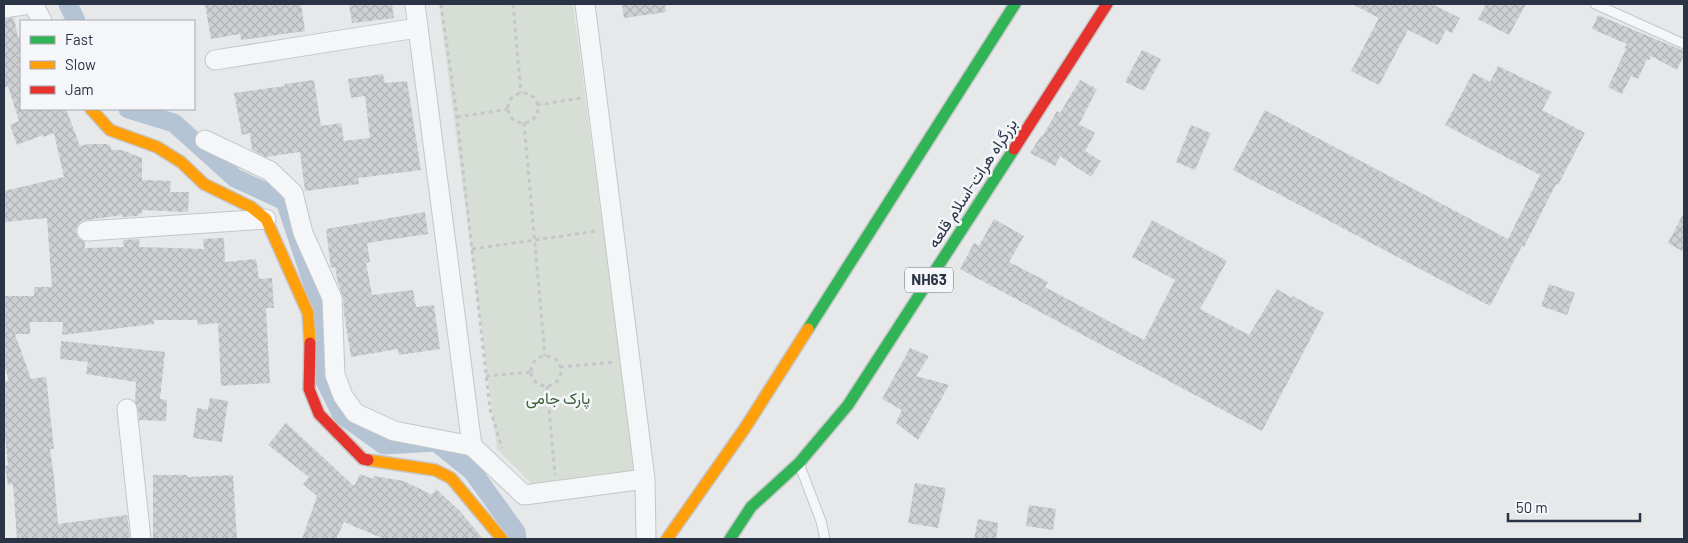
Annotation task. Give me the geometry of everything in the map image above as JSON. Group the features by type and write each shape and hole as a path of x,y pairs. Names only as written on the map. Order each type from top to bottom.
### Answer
{"main road":[{"path":"667,539 745,428 1015,4"},
{"name":"بزرگراه هرات-اسلام قلعه","path":"730,539 751,506 799,463 848,405 1107,4"},
{"path":"92,110 110,130 157,147 181,162 204,184 252,207 266,219 308,313 310,338 309,389 319,414 363,459 435,470 451,478 502,539"}],"street":[{"path":"4,8 32,4 41,20"},
{"path":"414,4 472,446"},
{"path":"585,4 645,479 646,539"},
{"path":"215,60 417,28"},
{"path":"206,140 270,171 292,193 303,233 332,298 333,355 336,375 343,396 355,413 394,431 472,446 524,495 645,479"},
{"path":"86,231 266,219"},
{"path":"127,409 141,539"}],"lane":[{"path":"1595,4 1684,44"},
{"path":"799,463 821,521 825,539"}],"path":[{"path":"441,4 457,116 490,409 501,447 507,453"},
{"path":"513,4 521,93"},
{"path":"580,88 583,107"},
{"path":"521,93 531,96 537,104 536,115 529,122 515,121 511,118 508,105 513,97 521,93"},
{"path":"537,104 582,98"},
{"path":"457,116 508,109"},
{"path":"524,123 545,356"},
{"path":"472,248 599,231 598,222"},
{"path":"545,356 555,359 560,367 559,377 547,386 535,380 532,372 534,363 540,357 545,356"},
{"path":"560,367 617,362"},
{"path":"486,376 532,372"},
{"path":"547,386 555,475"},
{"path":"547,476 564,474"}],"green space":[{"name":"پارک جامی","path":"439,4 573,4 635,473 534,486 497,449"}],"building":[{"path":"205,4 301,4 305,31 241,40 240,34 211,39"},
{"path":"349,4 392,4 394,18 352,23"},
{"path":"622,4 665,4 666,12 624,18"},
{"path":"1352,4 1432,4 1460,18 1452,33 1446,30 1438,45 1408,30 1379,85 1351,71 1379,18"},
{"path":"1486,4 1526,4 1509,35 1478,19"},
{"path":"1598,15 1684,51 1677,70 1651,56 1650,60 1647,59 1638,79 1631,76 1622,94 1608,87 1627,44 1592,29"},
{"path":"14,18 18,38 20,37 20,110 66,110 80,146 106,144 111,146 111,150 122,150 142,158 142,180 171,181 170,192 189,192 188,212 142,210 142,214 138,214 139,216 122,217 122,215 81,221 77,226 76,232 78,238 85,242 85,248 124,247 123,240 139,239 140,247 204,249 203,239 224,238 225,262 256,259 259,279 272,278 274,308 266,308 270,383 221,386 218,323 198,325 197,320 154,320 154,324 62,335 63,322 30,322 30,334 15,334 31,379 46,377 54,449 50,449 58,524 127,515 130,539 17,539 13,484 8,485 5,466 8,465 4,427 4,382 9,381 4,365 4,296 34,296 34,287 52,287 47,218 4,222 4,191 64,177 54,133 17,145 10,125 19,121 8,86 4,88 4,19"},
{"path":"1142,50 1161,59 1144,91 1125,82"},
{"path":"1498,66 1552,92 1542,110 1585,133 1490,306 1233,170 1265,110 1508,239 1540,175 1445,125 1473,73 1490,82"},
{"path":"383,74 385,83 407,81 421,170 358,178 359,184 305,191 300,152 266,157 252,150 250,133 242,135 234,93 314,80 321,126 341,123 344,141 370,138 365,96 351,98 348,79"},
{"path":"1080,80 1097,89 1079,124 1095,133 1085,151 1101,161 1091,177 1060,156 1055,166 1030,153 1057,111 1060,113"},
{"path":"1191,125 1211,133 1195,170 1176,162"},
{"path":"425,212 428,234 367,243 370,262 366,263 372,295 413,290 416,307 434,305 440,349 399,355 398,349 351,357 343,297 335,267 331,268 326,229"},
{"path":"1684,212 1684,252 1668,243"},
{"path":"994,219 1024,236 1009,262 1048,282 1045,287 1144,340 1175,280 1132,257 1152,220 1227,261 1200,309 1249,335 1277,289 1324,313 1262,431 960,269 974,243 979,246"},
{"path":"1549,284 1575,293 1567,315 1541,306"},
{"path":"61,341 165,352 160,399 167,400 166,421 139,420 138,408 135,402 136,382 86,374 88,362 60,359"},
{"path":"910,348 929,356 916,376 949,385 918,440 896,423 902,410 882,399"},
{"path":"210,398 228,401 222,442 193,438 197,408 208,410"},
{"path":"286,423 354,486 360,474 373,479 374,476 404,481 432,495 436,489 459,510 483,539 384,539 344,522 336,539 302,539 317,496 303,484 309,477 268,445"},
{"path":"153,475 187,475 187,477 233,475 237,539 153,539"},
{"path":"915,483 946,488 938,528 908,523"},
{"path":"1029,505 1056,509 1053,530 1026,526"},
{"path":"978,519 998,523 996,539 974,539"}],"waterway":[{"path":"68,4 76,20"},
{"path":"131,110 174,123 235,178 285,201 321,308 321,373 342,415 384,445 436,442 472,471 516,532 517,539"}],"traffic: fast":[{"path":"808,329 1015,4"},
{"path":"730,539 751,507 799,463 848,405 1014,149"}],"traffic: slow":[{"path":"92,110 110,130 157,147 181,162 204,184 251,207 266,219 308,313 310,343"},
{"path":"667,539 745,428 808,329"},
{"path":"368,460 435,470 451,478 502,539"}],"traffic: jam":[{"path":"1014,149 1107,4"},
{"path":"310,343 309,389 319,414 363,459 368,460"}]}
